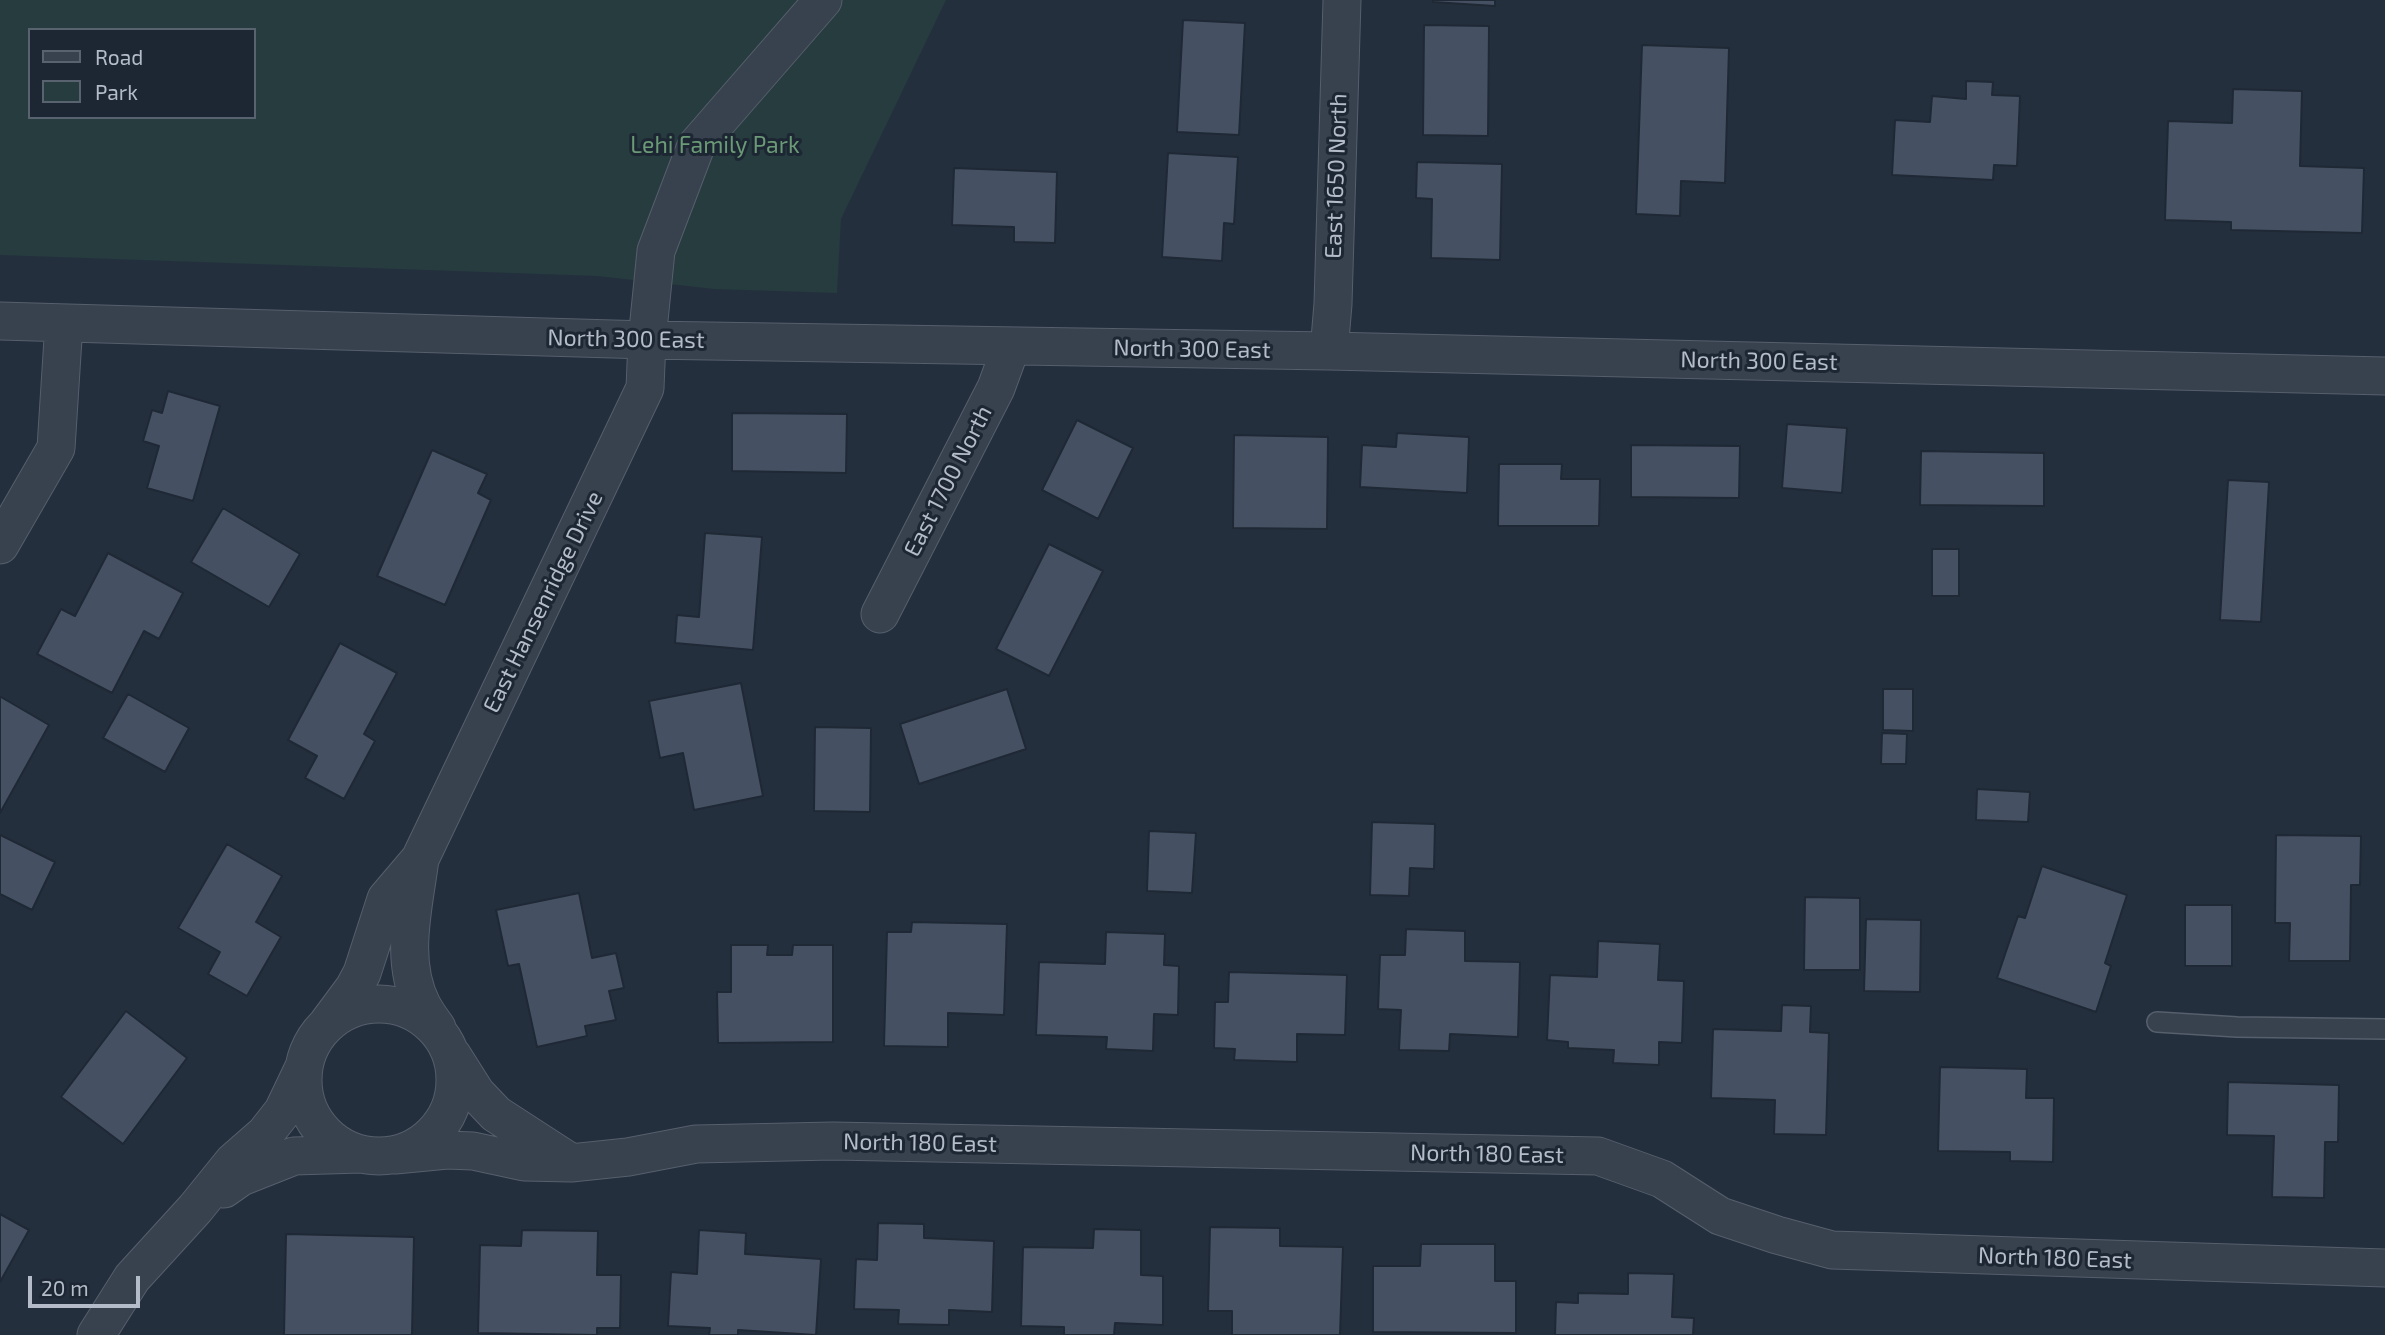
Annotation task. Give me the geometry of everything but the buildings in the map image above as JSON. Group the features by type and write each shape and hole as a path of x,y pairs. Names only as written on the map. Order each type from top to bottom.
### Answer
{"street":[{"name":"East Hansenridge Drive","path":"328,1023 354,988 362,972 386,900 420,859 645,388 656,251 696,146 822,0"},
{"name":"East 1650 North","path":"1329,351 1342,0"},
{"name":"North 300 East","path":"0,321 647,340 1329,351 2385,376"},
{"path":"0,545 56,448 64,323"},
{"name":"East 1700 North","path":"880,614 996,388 1011,347"},
{"name":"East Hansenridge Drive","path":"420,859 409,942 413,979 421,1004 447,1045"},
{"path":"96,1335 132,1278 195,1209 233,1162 265,1134 283,1111 317,1036 341,1013 356,1007 389,1004 405,1008 433,1025 476,1093 496,1114 570,1163"},
{"path":"195,1209 241,1177 294,1156 378,1154 411,1150 424,1142 437,1130 453,1101 455,1069 447,1045"},
{"path":"304,1066 303,1083 311,1114 332,1140 346,1149 378,1154"},
{"name":"North 180 East","path":"378,1154 473,1151 524,1161 570,1163 628,1157 696,1144 833,1141 1598,1156 1662,1179 1720,1216 1832,1250 2385,1268"}],"lane":[{"path":"2157,1022 2237,1027 2385,1029"}],"green space":[{"name":"Lehi Family Park","path":"0,0 946,0 841,219 837,293 714,289 597,276 0,255"}]}
